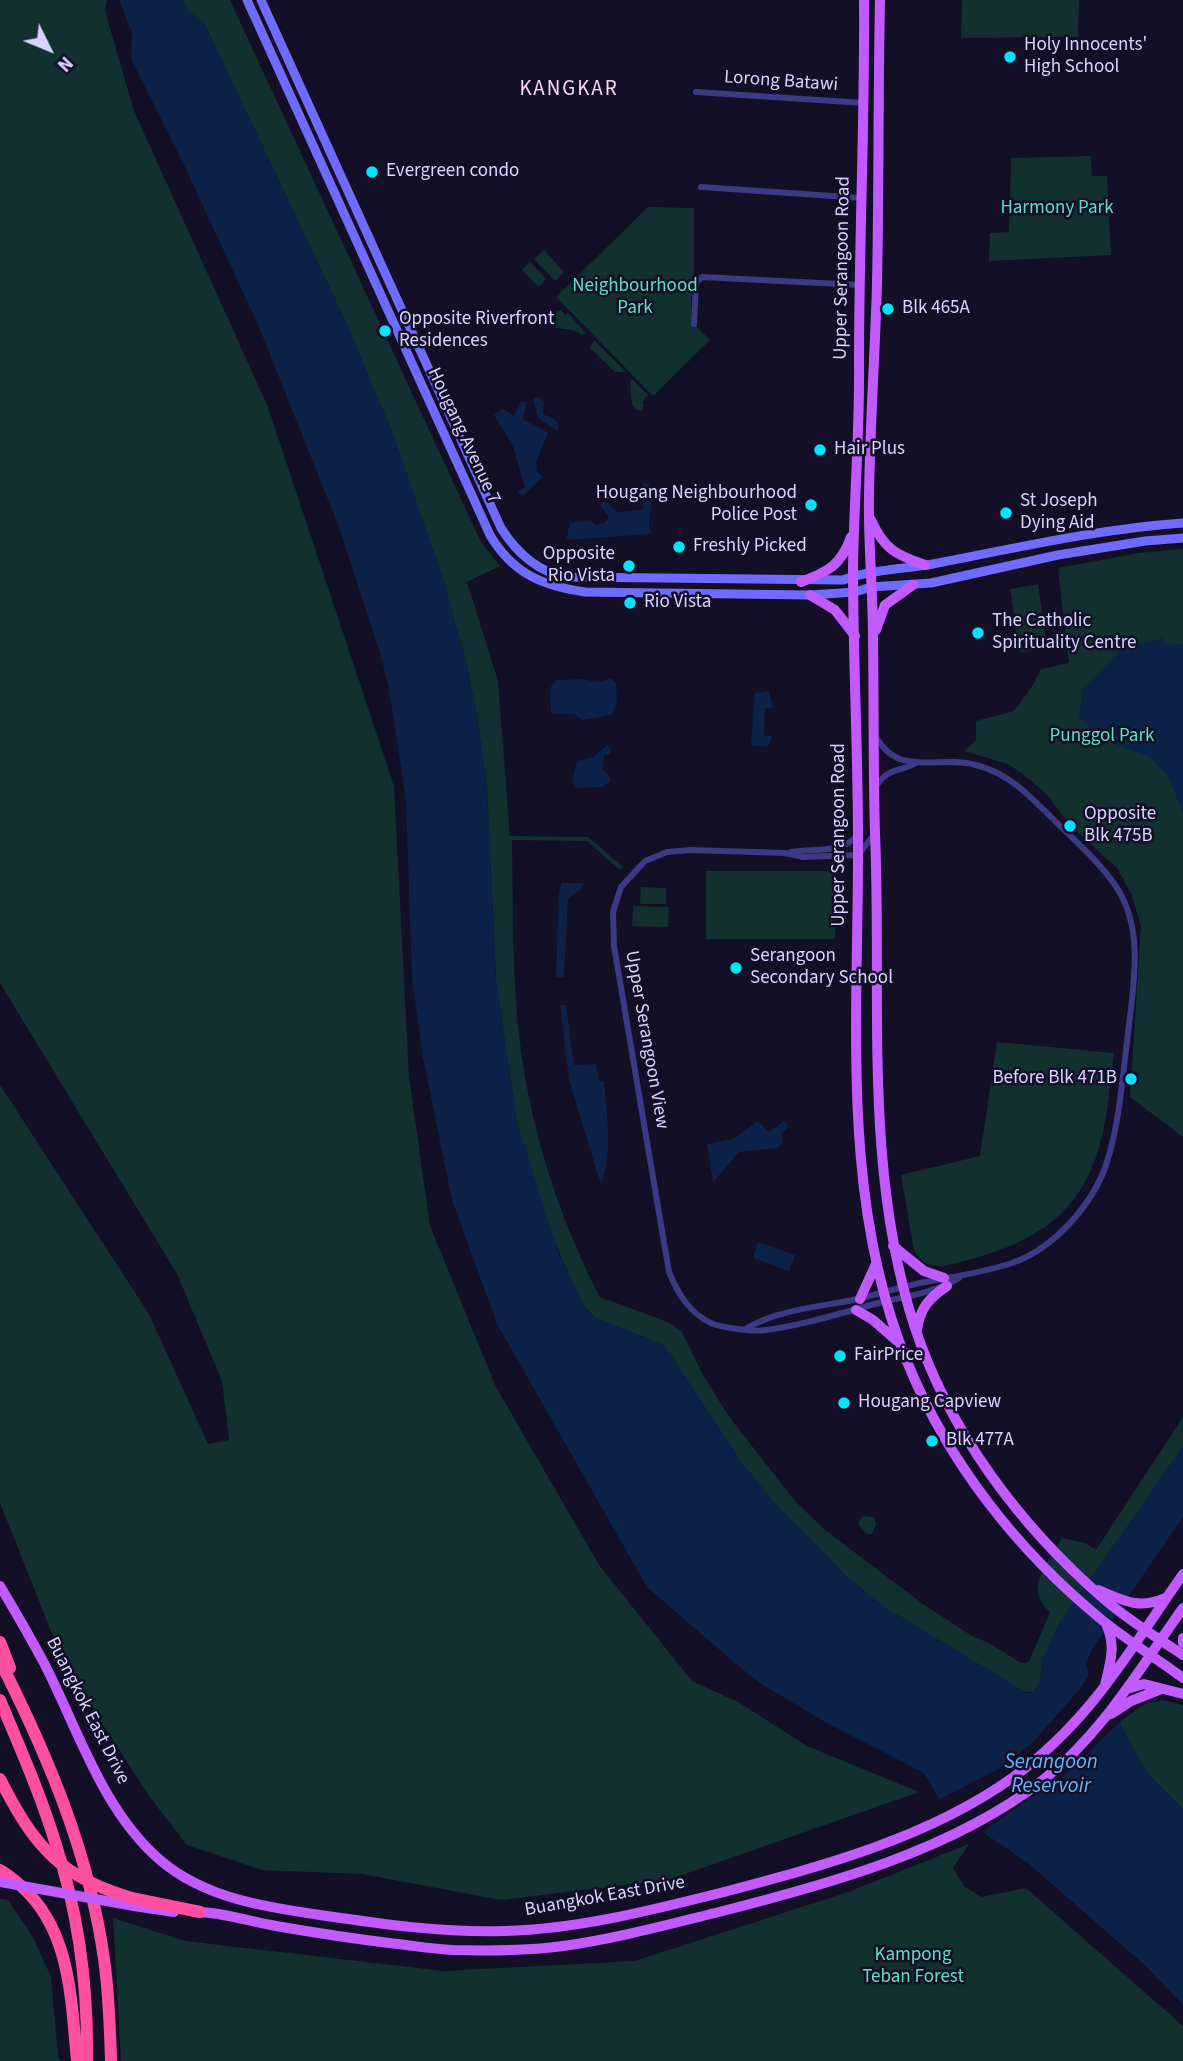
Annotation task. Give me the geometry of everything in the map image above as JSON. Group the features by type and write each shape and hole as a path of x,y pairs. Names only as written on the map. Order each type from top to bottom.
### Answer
{"highway":[{"path":"0,1642 60,1790 77,1840 95,1908 106,1972 111,2061"},
{"path":"0,1661 36,1732"},
{"path":"0,1700 57,1846 71,1903 88,2014 87,2061"},
{"path":"0,1778 27,1828 58,1861 78,1877 135,1902 200,1912"},
{"path":"0,1870 29,1893 53,1927 68,1973 77,2061"}],"main road":[{"name":"Hougang Avenue 7","path":"247,0 493,541 510,561 543,584 585,592 810,595 855,592 872,587 913,585 1058,555 1183,538"},
{"name":"Hougang Avenue 7","path":"261,0 501,528 518,550 536,566 562,576 801,582 843,580 1065,538 1183,523"},
{"name":"Upper Serangoon Road","path":"864,0 853,576 858,835 857,1112 866,1213 883,1297 909,1368 940,1429 984,1496 1028,1551 1105,1623 1183,1678"},
{"name":"Upper Serangoon Road","path":"880,0 877,284 869,514 873,639 878,1115 892,1246 917,1332 953,1414 985,1467 1041,1538 1092,1588 1132,1622 1183,1655"},
{"path":"869,514 879,538 889,548 900,556 925,565"},
{"path":"801,582 837,564 854,529"},
{"path":"873,639 885,606 913,585"},
{"path":"810,595 835,610 855,636"},
{"path":"892,1246 924,1271 945,1282 922,1308 917,1332"},
{"path":"876,1264 858,1304 900,1343"},
{"name":"Buangkok East Drive","path":"0,1586 44,1663 89,1757 123,1818 161,1860 182,1876 240,1900 314,1914 451,1931 506,1931 561,1927 622,1916 750,1885 883,1844 936,1821 1010,1780 1071,1729 1118,1671 1183,1574"},
{"path":"1092,1588 1142,1605 1167,1597"},
{"name":"Buangkok East Drive","path":"200,1912 344,1937 449,1950 506,1950 563,1946 625,1934 756,1903 824,1883 971,1826 1012,1801 1063,1762 1103,1720 1183,1608"},
{"path":"1103,1691 1113,1643 1105,1623"},
{"path":"1129,1686 1144,1684 1183,1693"},
{"path":"1103,1720 1131,1701 1161,1689"},
{"path":"0,1882 135,1902"}],"street":[{"name":"Lorong Batawi","path":"696,92 864,103"},
{"path":"701,187 862,198"},
{"path":"694,324 696,284 702,277 860,285"},
{"path":"874,732 890,755 898,760 974,764 1007,777 1026,791 1111,880 1126,906 1134,935 1133,991 1119,1105 1113,1140 1097,1186 1070,1223 1037,1250 1014,1263 883,1297"},
{"path":"873,793 878,783 890,772 916,763"},
{"path":"858,855 875,831"},
{"name":"Upper Serangoon View","path":"785,853 840,848 858,835"},
{"name":"Upper Serangoon View","path":"858,855 803,857 785,853 690,850 667,852 645,861 621,887 612,921 614,946 670,1272 675,1288 685,1304 720,1326 763,1331 883,1297"},
{"name":"Upper Serangoon View","path":"747,1328 761,1320 858,1304 883,1297"}],"green space":[{"path":"0,0 107,0 105,11 134,111 268,407 394,786 409,1077 430,1226 496,1387 599,1565 692,1681 738,1702 807,1746 919,1792 668,1880 501,1900 362,1874 262,1870 187,1845 149,1796 64,1664 0,1503 0,1085 149,1314 208,1444 229,1440 222,1381 177,1274 0,983"},
{"path":"182,0 230,0 481,542 500,566 467,582 498,681 510,836 588,837 623,867 620,870 587,841 512,840 515,981 525,1078 554,1190 600,1297 670,1323 682,1332 703,1375 730,1418 796,1502 825,1530 923,1604 972,1636 1021,1663 1029,1662 1050,1612 1042,1603 1038,1585 1045,1566 1062,1538 1085,1543 1096,1550 1183,1417 1183,1447 1059,1624 1042,1662 1040,1684 1034,1692 1025,1692 884,1607 847,1577 777,1506 744,1466 664,1345 595,1318 582,1304 553,1238 517,1124 496,981 487,787 467,665 440,570 390,427 343,316 205,25 185,7"},
{"path":"962,0 1079,0 1078,37 961,38"},
{"name":"Harmony Park","path":"1091,156 1092,176 1107,176 1111,255 989,261 990,233 1009,232 1011,158"},
{"name":"Neighbourhood Park","path":"648,207 694,208 691,321 710,340 653,396 556,297"},
{"path":"544,250 564,272 555,281 534,259"},
{"path":"530,262 546,279 538,287 522,270"},
{"path":"561,310 565,315 568,313 586,333 582,335 573,330 556,328 556,312"},
{"path":"594,340 626,372 615,372 590,348"},
{"path":"632,379 648,395 642,402 644,405 641,411 635,409 632,404"},
{"name":"Punggol Park","path":"1183,549 1183,1137 1130,1097 1141,927 1132,896 1118,869 1071,826 1047,795 1028,778 1008,764 964,751 976,741 976,721 1014,711 1041,669 1069,663 1058,568 1139,553"},
{"path":"1038,584 1047,647 1020,653 1010,589"},
{"path":"706,871 836,871 835,939 706,939"},
{"path":"641,887 666,888 666,904 640,904"},
{"path":"633,906 669,907 668,927 632,926"},
{"path":"997,1042 1114,1053 1100,1144 1091,1170 1079,1191 1065,1209 1048,1224 1029,1237 985,1255 946,1265 928,1264 914,1250 901,1175 980,1156"},
{"path":"862,1516 873,1517 876,1523 872,1534 866,1534 858,1524"},
{"path":"1163,1700 1183,1705 1183,1809 1146,1772 1119,1722 1147,1703"},
{"name":"Kampong Teban Forest","path":"969,1844 953,1868 964,1886 981,1897 1026,1888 1183,2026 1183,2061 121,2061 113,1918 185,1941 444,1971 635,1961 848,1892"},
{"path":"0,1899 8,1900 33,1937 51,1977 58,2056 61,2061 0,2061"}],"water":[{"name":"Serangoon Reservoir","path":"119,0 182,0 185,7 205,25 343,316 390,427 440,570 467,665 477,718 487,787 496,981 517,1124 558,1252 587,1311 595,1318 664,1345 744,1466 777,1506 847,1577 884,1607 1027,1693 1034,1692 1039,1687 1042,1662 1059,1624 1183,1447 1183,1517 1091,1651 1086,1665 1090,1679 1120,1724 1146,1772 1183,1809 1183,2005 1147,1967 1029,1864 942,1804 924,1773 827,1723 763,1685 647,1587 497,1324 452,1200 423,1058 412,979 406,801 389,688 380,653 339,527 259,327 185,167 131,59 132,33"},
{"path":"537,397 544,402 543,414 554,419 559,425 557,431 538,418 533,399"},
{"path":"521,401 527,403 523,419 548,433 536,462 537,472 543,477 523,496 517,492 525,487 513,446 494,415 503,409 514,416"},
{"path":"643,482 650,484 652,494 649,526 651,534 566,540 570,523 591,520 595,525 605,523 609,517 600,505 605,501 617,512 643,510"},
{"path":"1162,638 1169,645 1183,644 1183,813 1168,776 1146,755 1101,739 1079,716 1083,689 1121,650"},
{"path":"611,678 616,683 617,703 611,715 582,720 574,714 551,714 550,688 556,680 581,679 598,682"},
{"path":"769,691 773,708 765,708 764,735 772,736 768,747 751,745 755,693"},
{"path":"608,745 610,754 604,755 602,768 610,781 602,787 576,788 573,778 577,761 592,758"},
{"path":"562,883 584,883 583,887 568,899 564,977 556,977 559,891"},
{"path":"560,1005 566,1005 574,1065 596,1064 599,1081 604,1081 608,1147 601,1185 569,1080"},
{"path":"758,1121 768,1132 784,1121 787,1129 782,1133 782,1143 777,1148 739,1152 713,1182 707,1144 733,1139"},
{"path":"758,1242 795,1255 789,1271 753,1258"}],"pier":[{"path":"1091,1672 1122,1720 1071,1770 981,1833 940,1807 936,1801 1000,1768 1031,1744 1079,1690"}],"place":[{"name":"Holy Innocents' High School","path":"1010,57"},
{"name":"Evergreen condo","path":"372,172"},
{"name":"Blk 465A","path":"888,309"},
{"name":"Opposite Riverfront Residences","path":"385,331"},
{"name":"Hair Plus","path":"820,450"},
{"name":"Hougang Neighbourhood Police Post","path":"811,505"},
{"name":"St Joseph Dying Aid","path":"1006,513"},
{"name":"Freshly Picked","path":"679,547"},
{"name":"Opposite Rio Vista","path":"629,566"},
{"name":"Rio Vista","path":"630,603"},
{"name":"The Catholic Spirituality Centre","path":"978,633"},
{"name":"Opposite Blk 475B","path":"1070,826"},
{"name":"Serangoon Secondary School","path":"736,968"},
{"name":"Before Blk 471B","path":"1131,1079"},
{"name":"FairPrice","path":"840,1356"},
{"name":"Hougang Capview","path":"844,1403"},
{"name":"Blk 477A","path":"932,1441"}],"district":[{"name":"KANGKAR","path":"569,90"}]}
